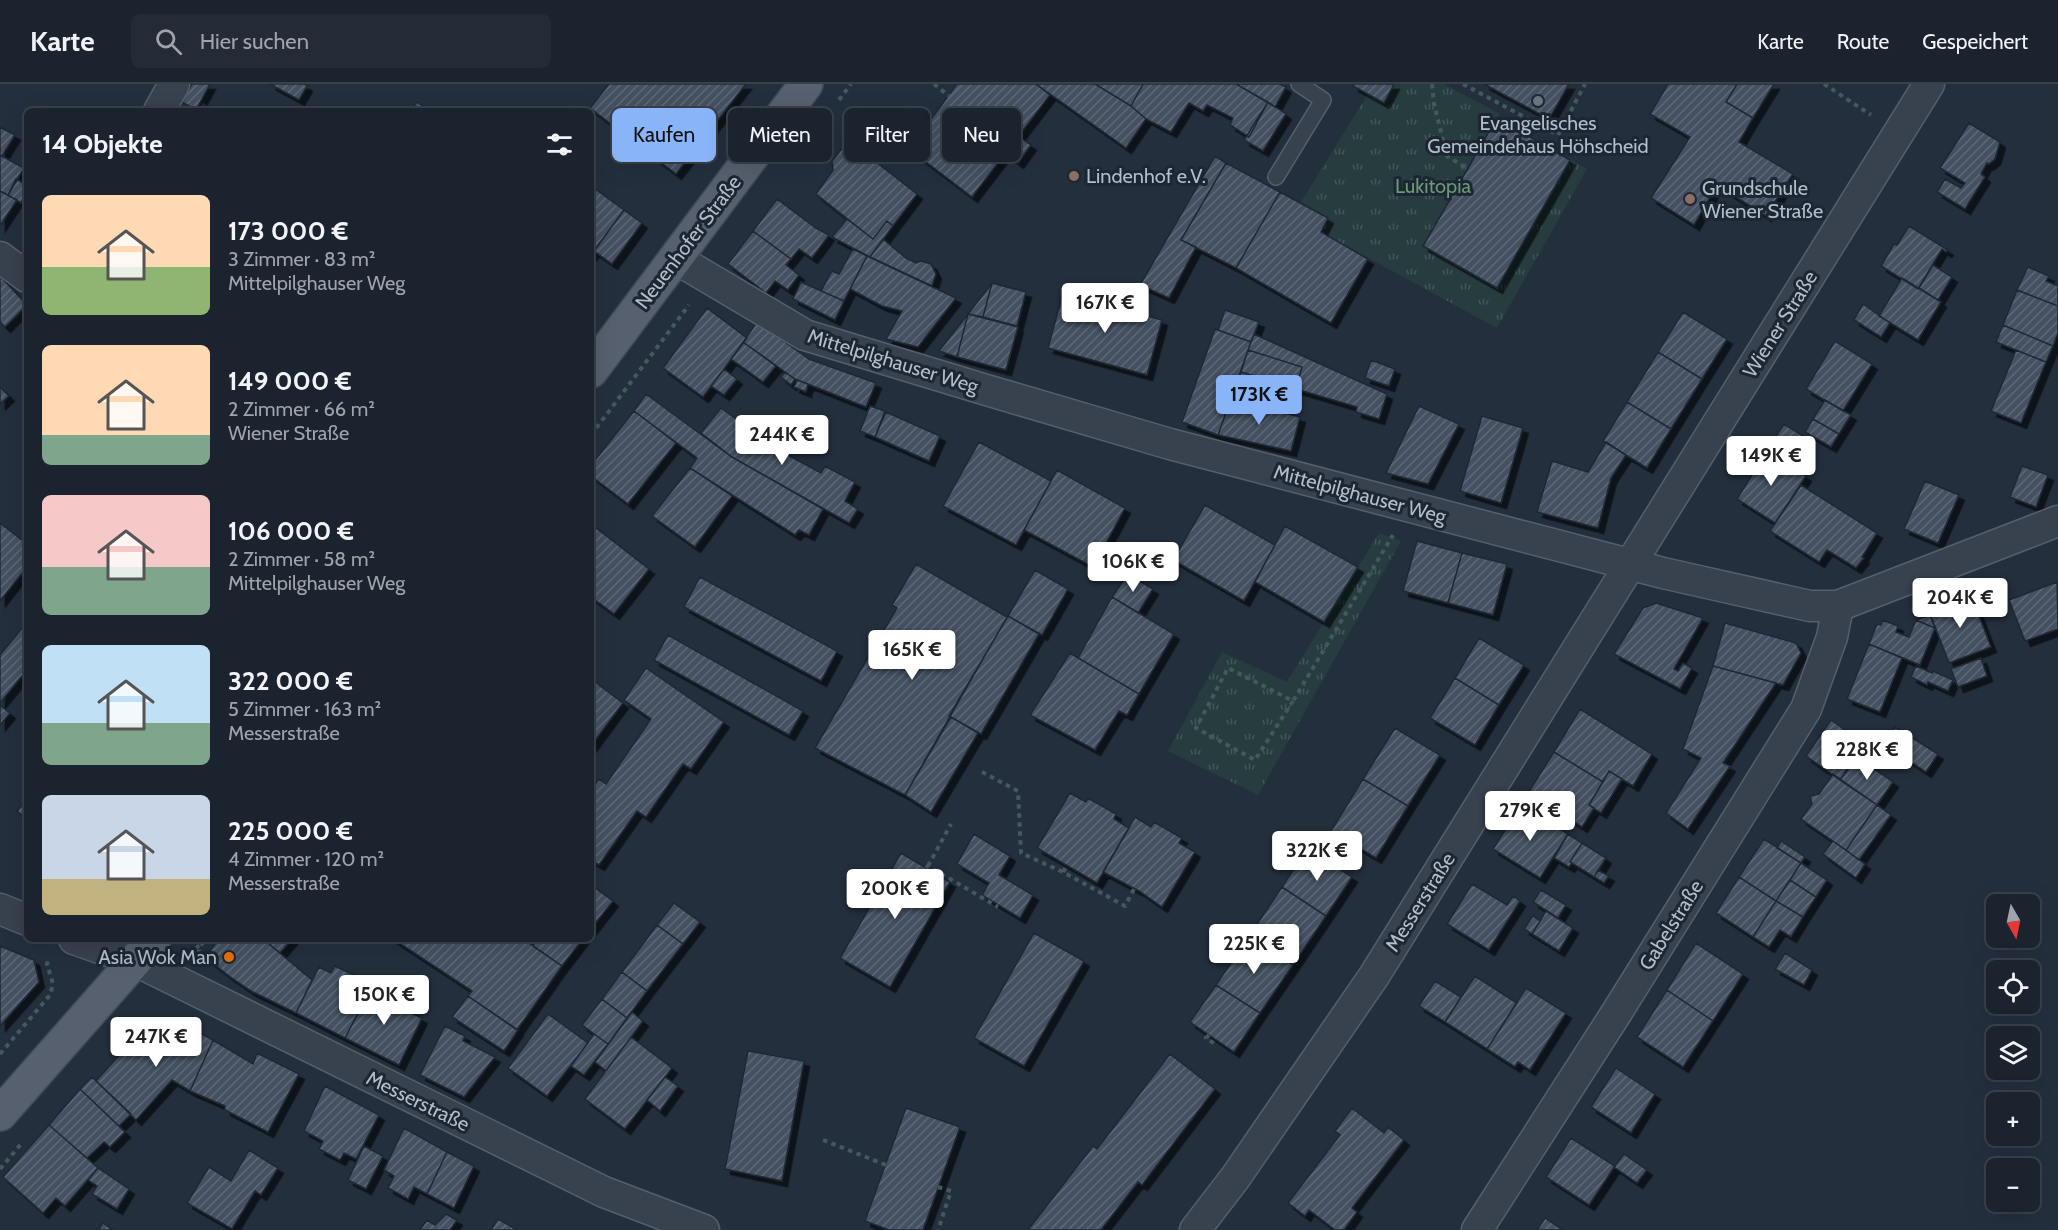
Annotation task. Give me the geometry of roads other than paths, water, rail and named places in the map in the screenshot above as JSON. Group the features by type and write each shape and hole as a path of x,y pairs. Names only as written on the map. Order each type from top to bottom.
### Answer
{"main road":[{"name":"Neuenhofer Straße","path":"594,367 806,84"},
{"path":"0,1114 145,950"}],"street":[{"path":"161,108 174,84"},
{"name":"Wiener Straße","path":"1630,564 1929,84"},
{"path":"0,257 24,275"},
{"name":"Mittelpilghauser Weg","path":"675,258 805,335 1159,441 1630,564 1810,606 1839,606 2058,521"},
{"name":"Messerstraße","path":"1195,1230 1236,1178 1374,976 1630,564"},
{"name":"Gabelstraße","path":"1477,1230 1617,1012 1806,709 1833,637 1839,606"},
{"path":"0,909 24,919"},
{"name":"Messerstraße","path":"63,947 145,950 193,990 604,1192 704,1230"}],"lane":[{"path":"1276,177 1323,100 1299,84"}],"place":[{"name":"Evangelisches Gemeindehaus Höhscheid","path":"1538,101"},
{"name":"Lindenhof e.V.","path":"1074,176"},
{"name":"Grundschule Wiener Straße","path":"1690,199"},
{"name":"Asia Wok Man","path":"229,957"}],"park label":[{"name":"Lukitopia","path":"1433,186"}]}
